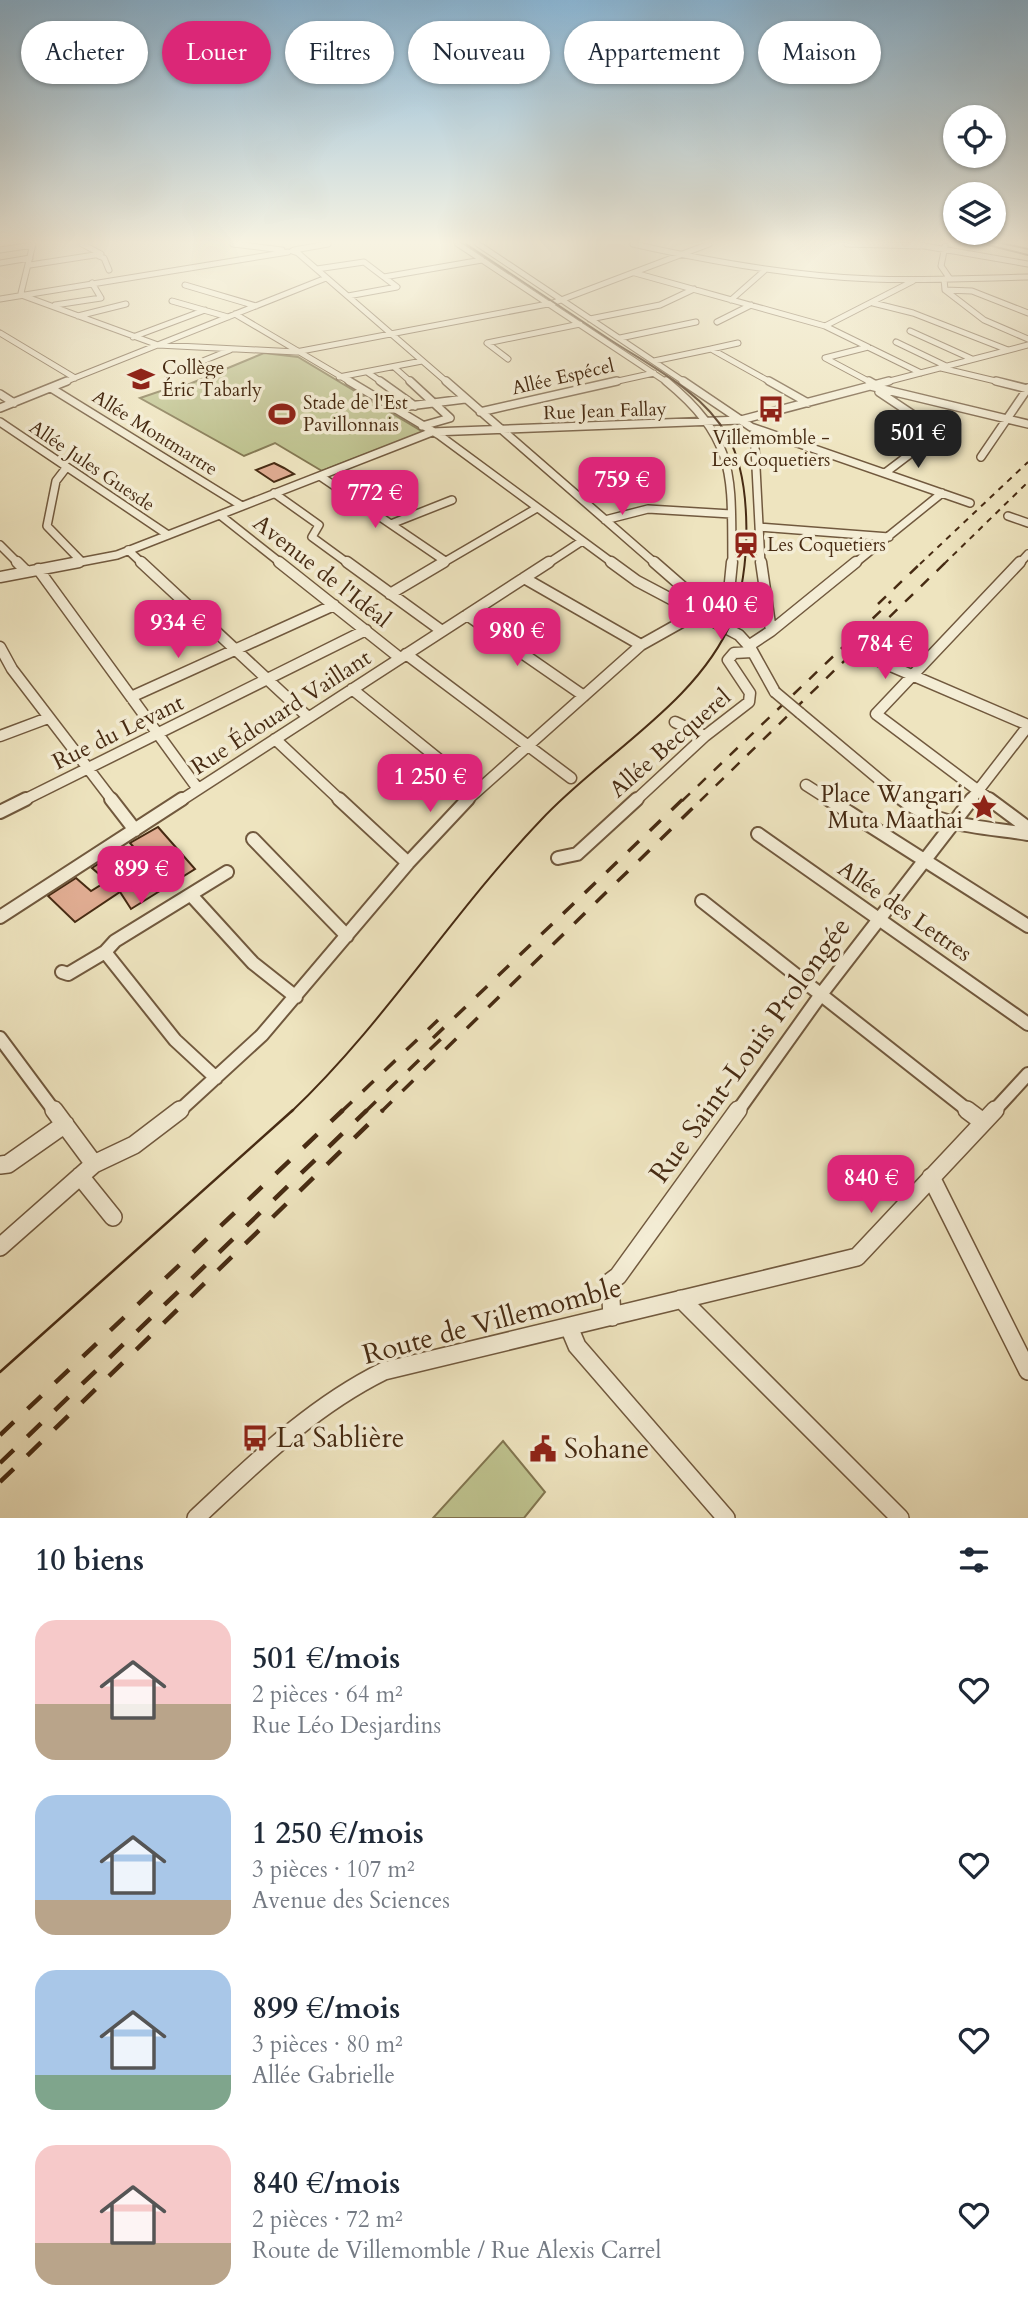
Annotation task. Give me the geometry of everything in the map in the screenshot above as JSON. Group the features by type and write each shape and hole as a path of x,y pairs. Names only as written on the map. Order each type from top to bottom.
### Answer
{"street":[{"path":"75,315 158,345 296,352 492,315"},
{"path":"78,316 83,315"},
{"path":"133,337 192,315"},
{"path":"221,315 228,317"},
{"path":"0,408 234,315"},
{"path":"237,315 432,432 637,581 739,635 751,649 763,678 775,692 901,800 931,817 1028,834"},
{"path":"0,1247 94,1164 134,1145 161,1126 216,1078 262,1035 408,863 477,790 641,645 702,610 701,603 369,315"},
{"path":"566,315 688,398 721,439 729,467 732,577 724,610 710,619"},
{"path":"584,315 754,429 970,503"},
{"path":"590,319 611,315"},
{"path":"717,322 731,315"},
{"path":"786,315 825,326 921,373"},
{"path":"825,326 848,315"},
{"path":"914,315 1008,350"},
{"path":"977,315 1028,343"},
{"path":"620,338 696,322"},
{"path":"508,359 487,343 580,324"},
{"path":"0,333 75,378"},
{"path":"879,352 908,334 972,359"},
{"path":"896,342 944,367 1028,388 981,457"},
{"path":"654,361 738,343"},
{"name":"Rue Jean Fallay","path":"432,432 741,420 1028,343"},
{"path":"868,347 825,358 873,386 939,432 885,473"},
{"path":"168,375 233,349"},
{"path":"711,349 808,403"},
{"path":"340,377 422,361"},
{"path":"394,367 450,418 422,426"},
{"path":"367,372 415,406"},
{"name":"Allée Espécel","path":"480,411 654,373"},
{"path":"873,386 1028,424"},
{"name":"Allée Montmartre","path":"51,388 242,506"},
{"path":"0,394 14,403"},
{"path":"393,408 466,399"},
{"name":"Allée Jules Guesde","path":"0,422 168,535"},
{"path":"754,429 762,582 771,631"},
{"path":"0,577 128,550 432,432"},
{"path":"66,468 56,481 47,518 49,531 80,561"},
{"path":"320,476 446,561"},
{"path":"274,493 319,525 312,537 442,631"},
{"path":"751,649 942,493"},
{"path":"391,524 452,500"},
{"path":"390,594 537,508"},
{"path":"605,520 648,509 731,513"},
{"name":"Avenue de l'Idéal","path":"220,515 366,630 571,778"},
{"path":"1008,516 1028,523"},
{"path":"760,527 889,537"},
{"name":"Rue Édouard Vaillant","path":"0,917 582,541"},
{"path":"0,545 27,572"},
{"path":"128,550 308,718"},
{"path":"1028,554 878,711 1028,828"},
{"path":"38,569 198,789"},
{"path":"524,578 641,645"},
{"path":"131,697 334,605"},
{"path":"467,615 584,696"},
{"name":"Rue du Levant","path":"0,812 366,630"},
{"path":"0,647 12,669 48,718 135,830"},
{"name":"Allée Becquerel","path":"558,858 577,854 705,736 749,702 750,694 728,660 734,653 751,649"},
{"path":"872,657 1028,726"},
{"path":"352,689 477,790"},
{"path":"0,736 48,718"},
{"path":"675,722 705,736"},
{"name":"Rue Saint-Louis Prolongée","path":"612,1317 610,1282 618,1276 821,993 1028,726"},
{"path":"275,739 408,863"},
{"path":"806,785 1028,926"},
{"name":"Allée des Lettres","path":"758,834 1028,1024"},
{"path":"253,839 347,936"},
{"path":"62,972 68,974 105,952 115,941 227,872"},
{"path":"191,895 252,965 296,997"},
{"path":"702,901 983,1122"},
{"path":"105,952 175,1040 216,1078"},
{"path":"0,1038 94,1164"},
{"name":"Route de Villemomble","path":"205,1515 292,1432 365,1379 384,1371 857,1257 1028,1074"},
{"path":"0,1164 9,1164 65,1124"},
{"path":"80,1176 113,1217"},
{"path":"932,1177 1028,1371"},
{"path":"681,1299 900,1518"},
{"path":"569,1327 577,1346 726,1518"}],"green space":[{"name":"Stade de l'Est Pavillonnais","path":"264,353 298,357 423,432 322,471 275,443 244,456 140,398 184,383 187,385"},
{"path":"503,1441 545,1492 524,1518 433,1518"}],"building":[{"path":"274,463 294,474 274,482 256,470"},
{"path":"158,827 195,869 131,909 120,892 75,922 48,896 76,878 91,891 107,881 92,868 115,853 128,868 144,859 130,843"}],"tram line":[{"path":"293,1110 357,1042 478,892 541,820 646,727 696,677 716,650 732,620 743,578 746,527 741,476 727,435 704,405 689,392 573,315"},
{"path":"0,1372 293,1110"}],"railway":[{"path":"920,564 1028,462"},
{"path":"944,564 1028,482"},
{"path":"878,604 922,562"},
{"path":"700,801 946,562"},
{"path":"682,801 891,601"},
{"path":"433,1038 683,799"},
{"path":"381,1112 702,799"},
{"path":"341,1112 438,1020"},
{"path":"365,1112 444,1036"},
{"path":"0,1435 343,1110"},
{"path":"0,1463 367,1110"},
{"path":"0,1482 383,1110"}],"place":[{"name":"Collège Éric Tabarly","path":"141,379"},
{"name":"Villemomble - Les Coquetiers","path":"771,409"},
{"name":"Stade de l'Est Pavillonnais","path":"282,414"},
{"name":"Les Coquetiers","path":"746,545"},
{"name":"Place Wangari Muta Maathai","path":"984,807"},
{"name":"La Sablière","path":"255,1438"},
{"name":"Sohane","path":"543,1449"}]}
